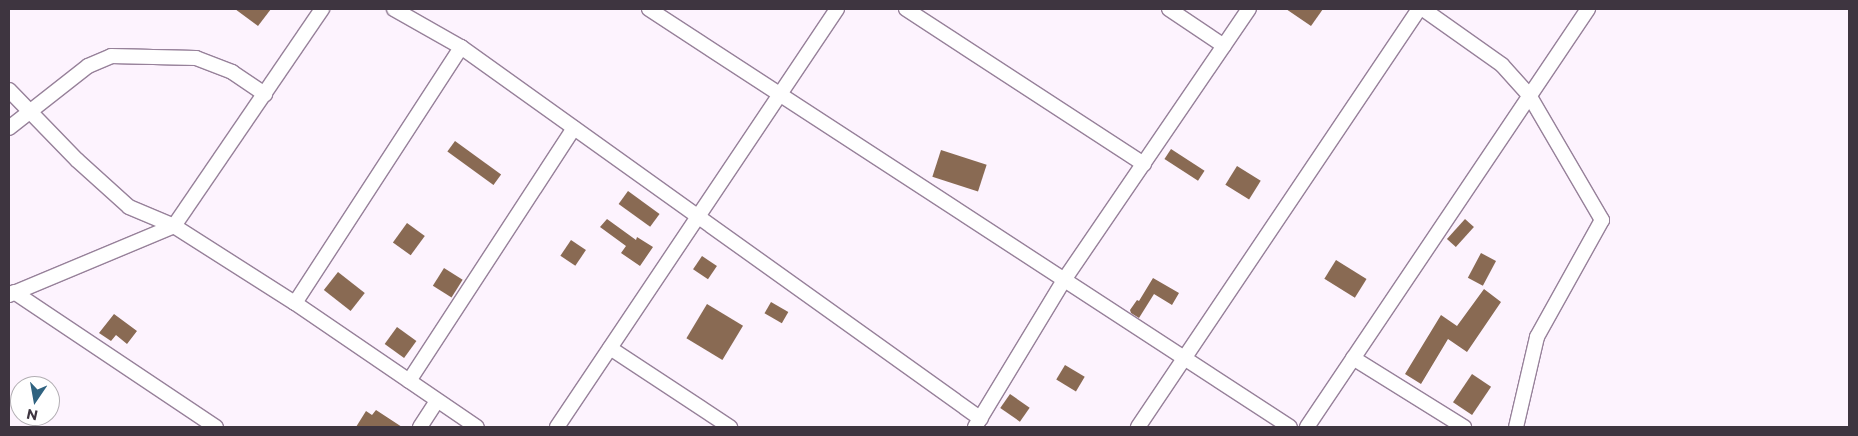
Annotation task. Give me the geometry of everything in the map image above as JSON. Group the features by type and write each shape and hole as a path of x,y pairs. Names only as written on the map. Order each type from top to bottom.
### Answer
{"street":[{"path":"12,293 174,226 322,9"},
{"path":"394,9 462,47 697,216 978,423 1064,280 1249,9"},
{"path":"649,9 1290,427"},
{"path":"557,427 836,9"},
{"path":"906,9 1144,164"},
{"path":"1169,9 1224,46"},
{"path":"1138,427 1419,9"},
{"path":"1423,9 1502,65 1529,95 1602,220 1537,337 1516,427"},
{"path":"1307,427 1588,9"},
{"path":"295,304 462,47"},
{"path":"9,128 30,114 88,66 111,56 196,58 232,72 265,94"},
{"path":"9,90 30,114 129,207 174,226 295,304 477,427"},
{"path":"409,381 574,128"},
{"path":"12,293 216,427"},
{"path":"610,348 730,427"},
{"path":"1353,358 1464,427"},
{"path":"420,427 438,401"}],"building":[{"path":"235,9 271,9 258,26"},
{"path":"1286,9 1323,9 1311,26"},
{"path":"455,141 501,175 493,185 447,152"},
{"path":"1171,149 1205,171 1198,181 1164,159"},
{"path":"941,150 987,165 978,191 932,177"},
{"path":"1237,166 1261,181 1249,199 1225,185"},
{"path":"628,191 660,214 650,227 619,204"},
{"path":"607,219 636,240 637,237 653,247 640,266 621,253 626,246 600,227"},
{"path":"1465,219 1474,227 1456,247 1447,239"},
{"path":"407,223 425,236 411,255 393,242"},
{"path":"571,240 586,250 575,266 560,256"},
{"path":"1481,253 1496,261 1483,286 1468,278"},
{"path":"702,256 717,266 708,279 693,269"},
{"path":"1336,260 1367,279 1355,298 1324,279"},
{"path":"444,268 463,280 452,297 433,286"},
{"path":"338,272 365,293 351,311 324,290"},
{"path":"1153,278 1179,293 1172,305 1154,294 1139,318 1131,313 1130,310 1137,300 1139,301"},
{"path":"1484,289 1501,302 1467,352 1448,339 1421,384 1405,374 1441,315 1457,326"},
{"path":"771,302 788,312 782,323 764,313"},
{"path":"707,304 743,326 722,360 686,338"},
{"path":"114,314 137,331 127,344 116,335 111,341 99,333"},
{"path":"397,327 416,341 404,358 385,344"},
{"path":"1065,365 1085,377 1076,391 1056,380"},
{"path":"1472,374 1491,387 1472,415 1453,402"},
{"path":"1010,394 1030,408 1020,422 1000,408"},
{"path":"376,410 402,427 356,427 366,411 372,415"}]}
